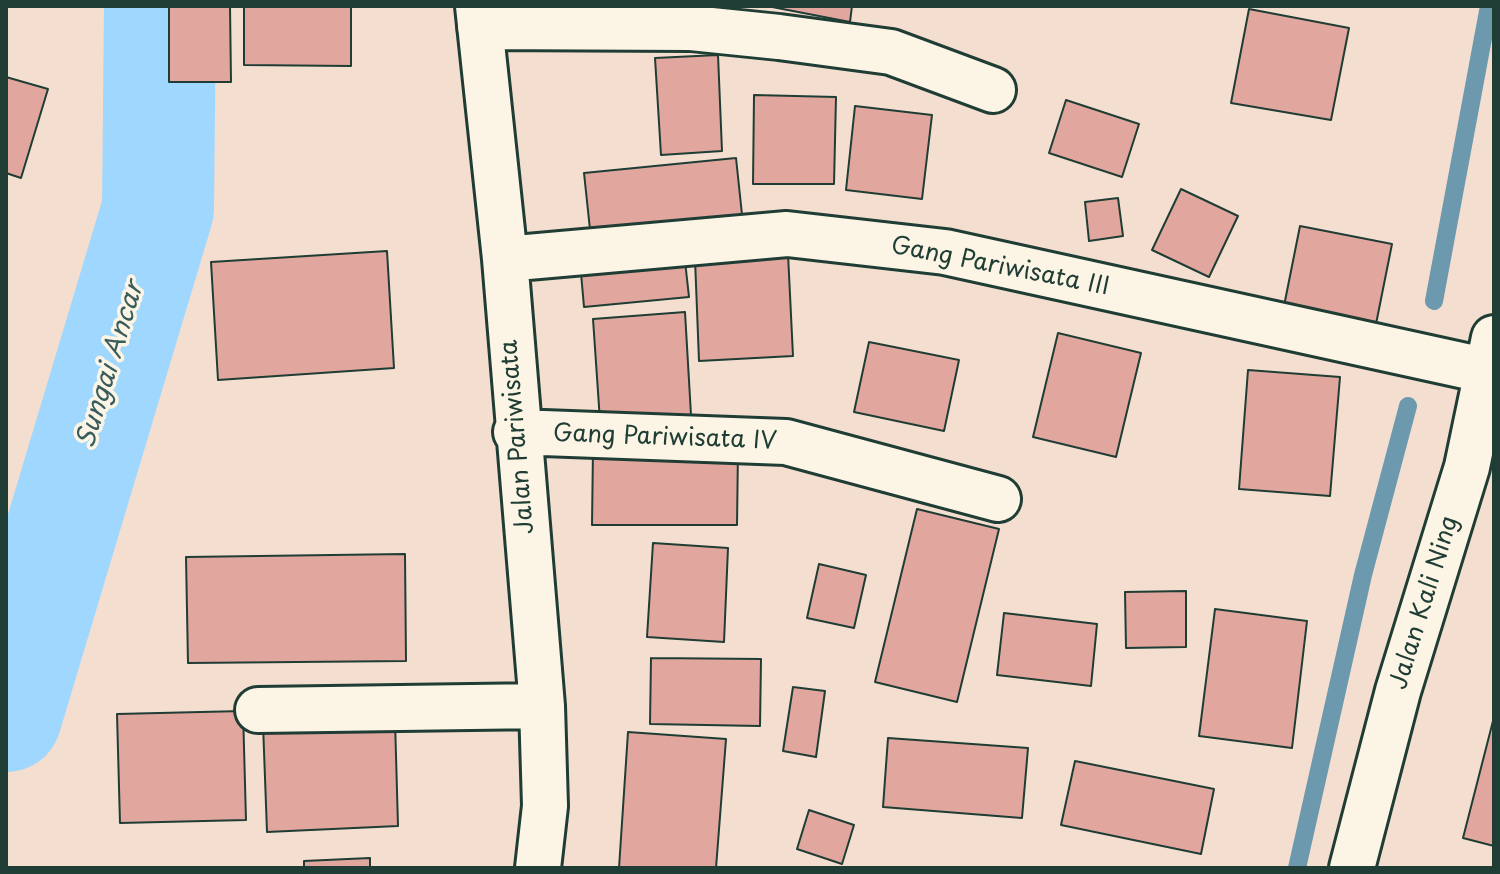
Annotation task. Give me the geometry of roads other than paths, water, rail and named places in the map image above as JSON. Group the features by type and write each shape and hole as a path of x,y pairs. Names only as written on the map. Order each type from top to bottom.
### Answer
{"street":[{"path":"479,17 691,28 891,52 993,90"},
{"name":"Jalan Pariwisata","path":"479,17 505,259 516,432 542,706 545,806 538,868"},
{"name":"Gang Pariwisata III","path":"505,259 787,234 945,252 1490,379"},
{"name":"Jalan Kali Ning","path":"1352,868 1398,691 1467,467 1490,379"},
{"name":"Gang Pariwisata IV","path":"516,432 786,442 998,499"},
{"path":"258,710 542,706"}],"waterway":[{"name":"Sungai Ancar","path":"6,716 158,209 160,6"},
{"path":"1434,301 1489,6"},
{"path":"1297,868 1363,575 1408,406"}]}
